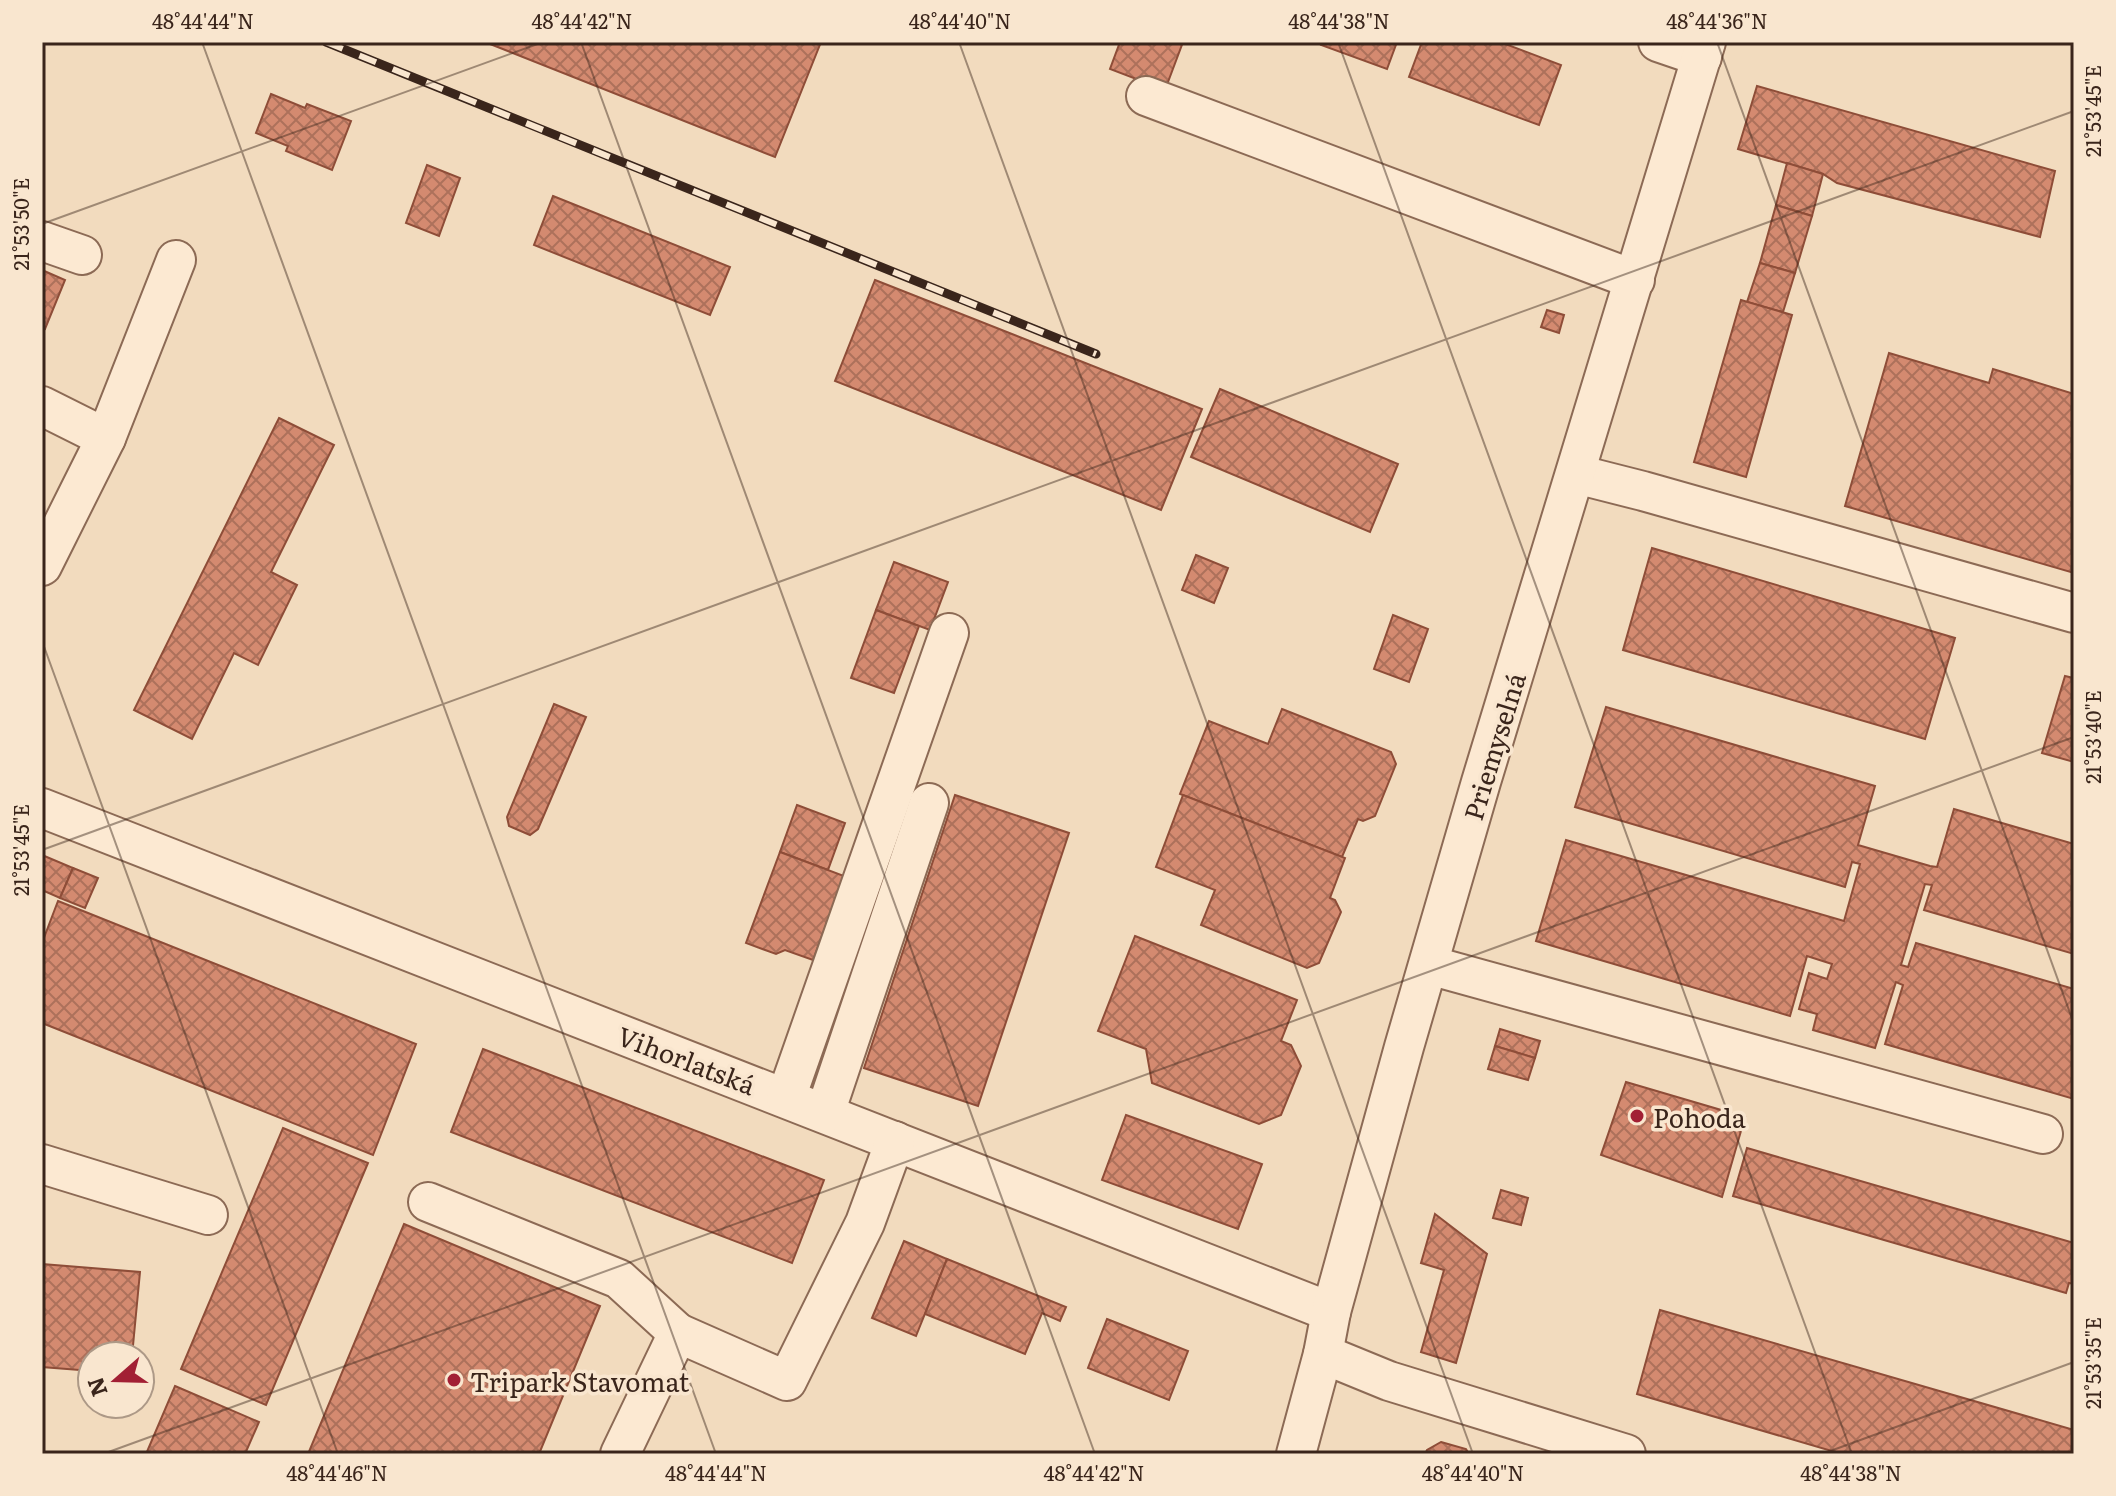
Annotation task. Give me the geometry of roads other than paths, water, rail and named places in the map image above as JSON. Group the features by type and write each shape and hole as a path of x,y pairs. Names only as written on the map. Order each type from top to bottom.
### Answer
{"street":[{"path":"1658,42 1704,49"},
{"name":"Priemyselná","path":"1296,1454 1331,1312 1404,1047 1481,782 1704,49"},
{"path":"1146,96 1635,280"},
{"path":"42,241 82,255"},
{"path":"42,566 106,438 176,260"},
{"path":"42,406 106,438"},
{"path":"1576,474 2074,613"},
{"path":"786,1098 949,633"},
{"path":"825,1113 929,803"},
{"name":"Vihorlatská","path":"42,808 1331,1312"},
{"path":"1429,965 2043,1134"},
{"path":"428,1202 619,1279 678,1333 787,1381 865,1223 895,1141"},
{"path":"42,1164 208,1215"},
{"path":"620,1454 678,1333"},
{"path":"1323,1354 1389,1381 1626,1454"}],"railway":[{"path":"326,42 1096,354"}],"place":[{"name":"Pohoda","path":"1637,1116"},
{"name":"Tripark Stavomat","path":"454,1380"}]}
